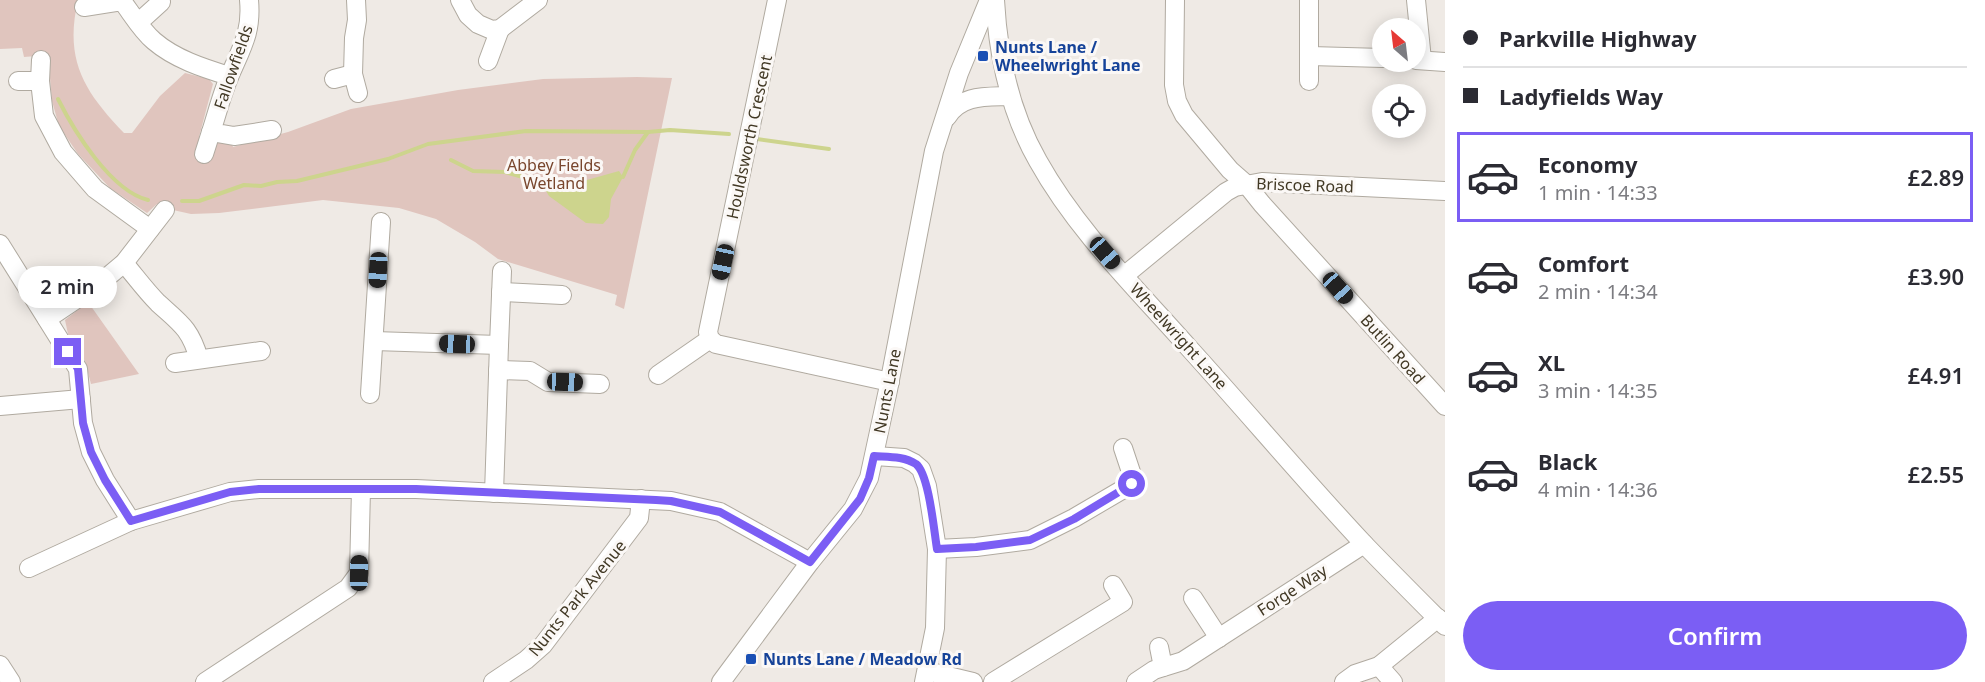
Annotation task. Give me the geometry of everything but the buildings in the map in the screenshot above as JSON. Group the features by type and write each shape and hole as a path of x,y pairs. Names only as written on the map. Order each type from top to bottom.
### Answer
{"street":[{"name":"Fallowfields","path":"204,154 229,76 243,49 249,30 249,0"},
{"path":"356,0 357,20 352,74 358,93"},
{"path":"460,0 468,15 478,24 492,30 500,29 538,0"},
{"name":"Houldsworth Crescent","path":"710,339 708,332 777,0"},
{"name":"Nunts Lane","path":"721,682 860,499 869,478 890,382 934,151 958,73 990,0"},
{"name":"Wheelwright Lane","path":"995,0 1004,74 1010,96 1037,160 1062,201 1364,544 1441,622"},
{"name":"Butlin Road","path":"1176,0 1174,85 1177,101 1184,115 1230,170 1246,184 1445,406"},
{"path":"1309,0 1309,81"},
{"path":"1416,0 1417,18"},
{"path":"84,8 122,1 155,42 178,57 229,76"},
{"path":"139,22 162,2"},
{"path":"488,61 500,29"},
{"path":"1310,56 1372,58"},
{"path":"41,60 40,81 44,116 63,152 95,189 150,230"},
{"path":"1426,61 1445,62"},
{"path":"334,79 352,74"},
{"path":"18,81 40,81"},
{"name":"Nunts Lane","path":"942,128 953,109 963,102 976,98 1010,96"},
{"name":"Fallowfields","path":"211,132 234,136 272,130"},
{"name":"Briscoe Road","path":"1125,275 1226,192 1246,184 1262,182 1445,191"},
{"path":"47,319 124,264 164,212"},
{"path":"370,394 381,222"},
{"path":"0,244 78,369 83,423 91,452 105,480 131,521"},
{"path":"124,264 157,302 175,316 186,329 195,345 199,359"},
{"path":"494,493 502,272"},
{"path":"501,292 562,295"},
{"path":"658,375 710,339 716,344 890,382"},
{"path":"374,341 499,345"},
{"path":"175,363 261,351"},
{"path":"498,370 530,371 548,382 600,384"},
{"path":"0,406 81,399"},
{"path":"937,549 1030,540 1074,519 1132,484 1132,476 1123,448"},
{"path":"874,456 904,458 914,463 921,469 927,486 937,549 935,628 925,677 973,682"},
{"path":"28,566 131,521 230,492 259,489 416,489 671,501 720,512 810,562"},
{"path":"205,682 348,588 356,579 359,573 361,489"},
{"name":"Nunts Park Avenue","path":"493,682 526,660 543,645 639,518 641,500"},
{"name":"Forge Way","path":"1136,682 1163,667 1183,661 1364,544"},
{"path":"993,682 1012,677 1123,602 1113,585"},
{"path":"1193,598 1220,638"},
{"path":"1344,682 1355,674 1379,666 1441,622"},
{"path":"1159,647 1163,667"},
{"path":"0,665 11,682"},
{"path":"1379,666 1394,682"}],"green space":[{"name":"Abbey Fields Wetland","path":"0,0 78,0 74,21 74,40 81,73 98,103 124,133 132,133 160,96 185,73 209,79 213,84 199,137 232,144 233,147 288,132 351,109 458,90 543,79 672,78 624,309 615,305 617,295 498,259 475,242 436,219 399,208 323,200 219,213 191,214 157,204 147,213 110,188 78,154 59,126 52,101 48,55 24,57 22,48 0,49"},
{"path":"88,302 139,374 91,384 85,361 68,334 65,320"}],"shaded area":[{"path":"619,171 623,177 611,199 609,217 603,224 586,223 549,196 546,191 548,187 562,187"}],"waterway":[{"path":"58,99 84,143 107,173 134,194 148,200"},
{"path":"182,201 199,201 244,185 261,186 297,181 388,159 428,144 526,131 648,132 670,130 729,134"},
{"path":"623,177 635,150 648,132"},
{"path":"757,139 829,149"},
{"path":"451,160 473,171 505,172 523,177 534,185 547,189"}],"place":[{"name":"Nunts Lane / Wheelwright Lane","path":"983,56"},
{"name":"Nunts Lane / Meadow Rd","path":"751,659"}],"route":[{"path":"68,352 78,369 83,423 91,452 105,480 131,521 230,492 259,489 416,489 656,500 720,512 740,521 810,562 860,499 869,478 874,456 904,458 921,469 927,486 937,549 1030,540 1074,519 1132,484"}]}
